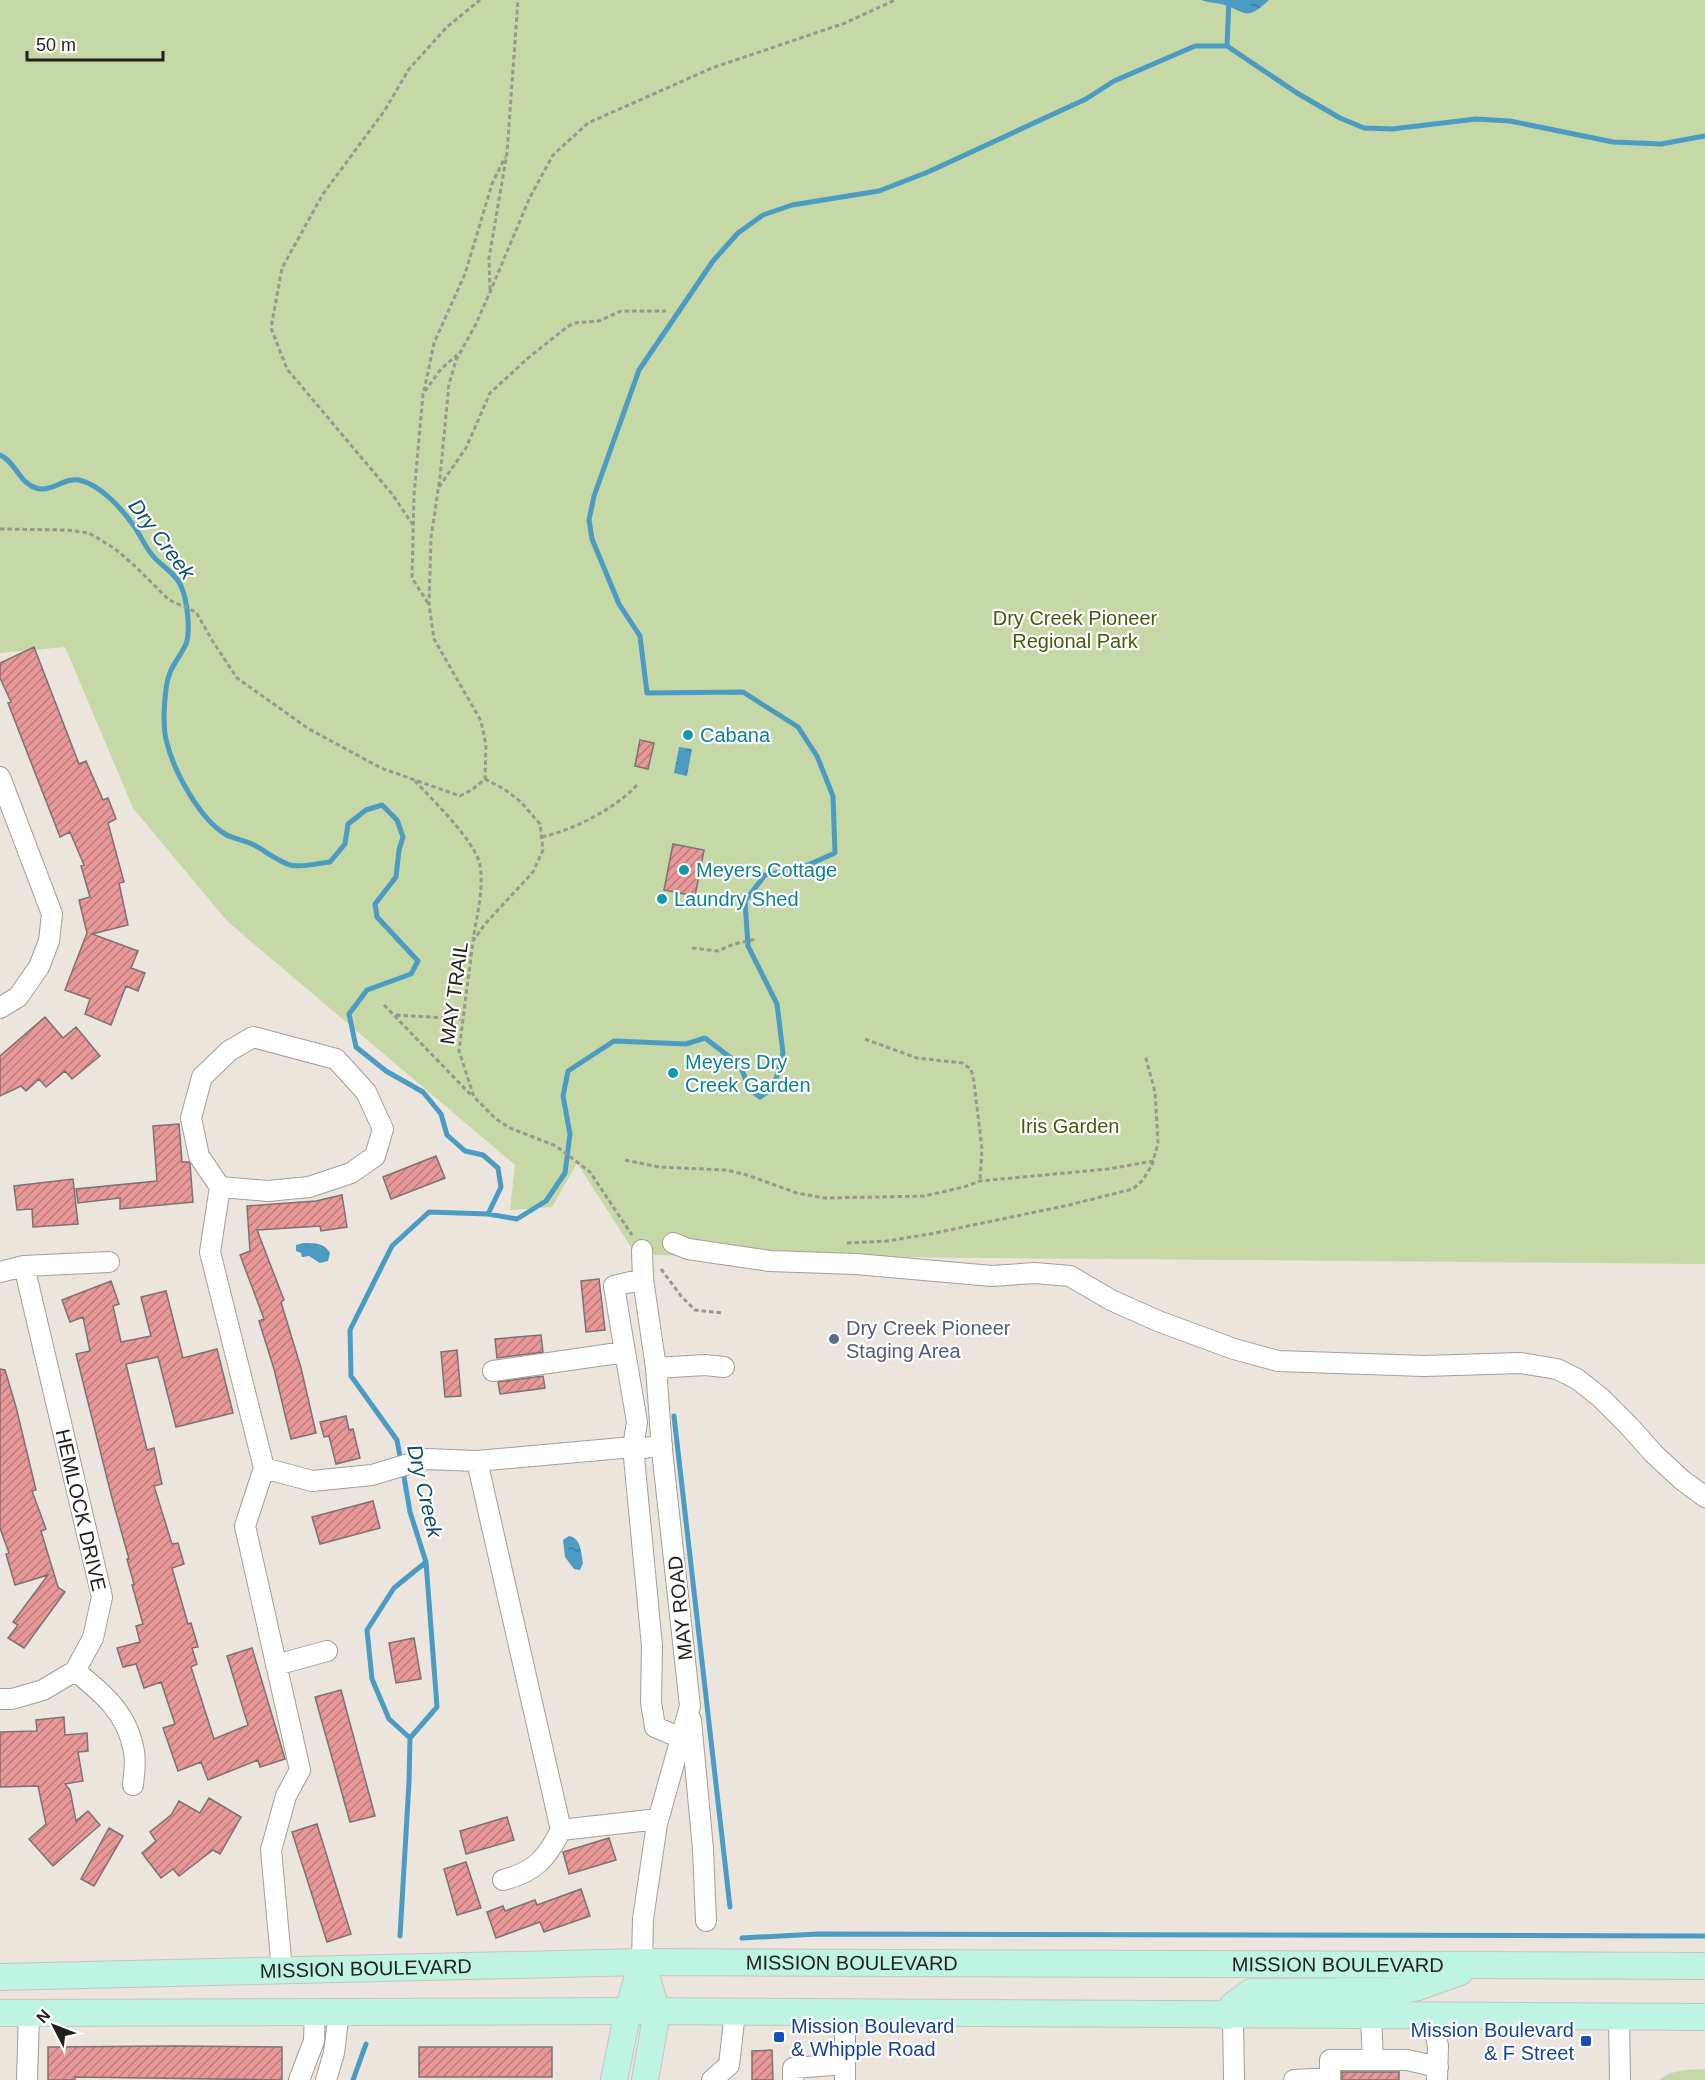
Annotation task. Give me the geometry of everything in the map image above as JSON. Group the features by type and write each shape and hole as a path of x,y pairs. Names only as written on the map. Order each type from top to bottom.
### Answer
{"main road":[{"name":"MISSION BOULEVARD","path":"0,1977 642,1962 1705,1966"},
{"path":"614,2080 628,2011 642,1962"},
{"path":"642,1962 657,2012 645,2080"},
{"path":"1230,2016 1233,2006 1251,1992 1399,1991 1418,1987 1478,1966"},
{"path":"0,2013 628,2011 1705,2018"}],"street":[{"path":"0,779 52,914 49,941 39,967 18,997 0,1008"},
{"path":"220,1187 268,1191 309,1187 351,1173 375,1156 382,1129 366,1092 336,1059 254,1037 229,1051 202,1077 191,1118 199,1156 220,1187 210,1252 264,1468 245,1526 300,1770 286,1796 271,1850 282,1970"},
{"path":"673,1243 688,1249 770,1261 856,1264 992,1276 1035,1274 1070,1276 1111,1300 1158,1321 1234,1349 1278,1360 1424,1366 1520,1363 1557,1370 1577,1379 1601,1398 1654,1454 1682,1480 1705,1497"},
{"name":"MAY ROAD","path":"642,1250 643,1279 656,1368 690,1706 658,1820 643,1918 642,1962"},
{"path":"0,1272 24,1266 109,1262"},
{"name":"HEMLOCK DRIVE","path":"24,1266 102,1597 93,1638 75,1671"},
{"path":"643,1279 614,1286 637,1422 633,1447 652,1646 651,1702 656,1727 681,1738"},
{"path":"493,1371 625,1352"},
{"path":"656,1368 705,1365 723,1367"},
{"path":"264,1468 312,1481 372,1475 425,1459 477,1461 662,1445"},
{"path":"477,1461 561,1830 539,1864 520,1876 503,1880"},
{"path":"276,1665 327,1650"},
{"path":"0,1699 12,1699 43,1690 75,1671 105,1695 127,1727 134,1753 134,1785"},
{"path":"690,1706 703,1849 706,1921"},
{"path":"561,1830 658,1820"},
{"path":"299,2080 327,2012"},
{"path":"326,2080 334,2053 327,2012"},
{"path":"711,2080 729,2065 735,2012"},
{"path":"27,2080 29,2013"},
{"path":"793,2080 793,2068 845,2072 845,2013"},
{"path":"1230,2016 1234,2080"},
{"path":"1371,2017 1373,2060"},
{"path":"1294,2080 1330,2078 1330,2060 1407,2060 1437,2073 1438,2046 1432,2017"},
{"path":"1619,2018 1620,2080"}],"path":[{"path":"413,525 392,494 287,369 271,328 282,268 323,194 385,110 409,69 447,27 480,0"},
{"path":"490,292 489,258 507,153 518,0"},
{"path":"1,529 67,530 89,533 114,548 176,605 196,612 237,678 309,729 381,768 460,796 473,789 485,779 486,745 481,721 434,639 429,604 431,538 449,384 460,352 490,292 530,197 554,155 588,123 712,68 845,23 895,0"},
{"path":"429,604 412,578 413,525 423,394 434,343 465,274 492,184 507,153"},
{"path":"438,488 466,448 490,393 567,327 573,323 599,321 621,311 666,311"},
{"path":"423,394 441,369 460,352"},
{"path":"413,779 456,827 480,864 481,885 473,941"},
{"path":"485,779 504,789 521,802 540,824 542,837 563,833 626,797 637,785"},
{"name":"MAY TRAIL","path":"542,837 543,850 533,872 484,924 473,941 459,1051 474,1097 496,1119 510,1128 556,1146 590,1172 642,1250 658,1264 681,1296 695,1310 723,1313"},
{"path":"692,948 718,951 734,944 757,939"},
{"path":"384,1005 474,1097"},
{"path":"394,1015 463,1020"},
{"path":"865,1039 917,1058 962,1063 971,1069 982,1149 980,1181"},
{"path":"840,1244 930,1234 1118,1194 1133,1188 1143,1180 1153,1161 1158,1143 1155,1092 1145,1055"},
{"path":"624,1160 659,1167 726,1170 797,1193 824,1198 924,1196 980,1181 1108,1169 1153,1161"}],"green space":[{"name":"Dry Creek Pioneer Regional Park","path":"0,0 1705,0 1705,1264 636,1255 577,1163 552,1207 510,1210 515,1165 228,922 133,808 65,647 0,653"},
{"path":"1705,2069 1705,2080 1659,2080 1675,2072"}],"water":[{"path":"1202,0 1269,0 1255,11 1245,13"},
{"path":"679,747 692,749 687,776 674,773"},
{"path":"303,1243 325,1247 330,1253 328,1261 320,1263 309,1256 302,1257 301,1253 296,1251 296,1245"},
{"path":"569,1536 573,1537 580,1546 583,1563 580,1570 574,1569 565,1557 563,1540"}],"building":[{"path":"34,647 79,764 86,761 103,800 108,798 116,819 108,823 124,882 119,883 128,925 92,934 138,951 131,968 145,973 138,991 126,986 111,1025 85,1014 90,999 65,990 87,933 79,900 90,897 81,866 84,865 70,832 60,837 8,703 11,702 0,678 0,663"},
{"path":"640,740 654,743 648,769 635,766"},
{"name":"Meyers Cottage","path":"673,844 704,850 695,896 664,890"},
{"path":"45,1017 63,1038 76,1027 100,1056 72,1079 65,1071 46,1087 39,1079 26,1091 21,1086 0,1096 0,1056"},
{"path":"179,1124 182,1162 190,1164 193,1202 120,1209 120,1198 78,1203 76,1189 157,1181 153,1126"},
{"path":"436,1156 445,1178 391,1199 383,1177"},
{"path":"73,1179 78,1224 33,1227 32,1209 17,1210 14,1186"},
{"path":"342,1195 347,1227 321,1231 320,1226 257,1230 284,1300 281,1302 301,1368 316,1433 291,1439 274,1369 259,1321 264,1319 240,1255 250,1251 247,1206 316,1201"},
{"path":"599,1279 605,1330 586,1332 581,1281"},
{"path":"111,1281 119,1304 113,1306 121,1342 151,1336 141,1297 166,1291 183,1358 217,1349 233,1413 176,1427 158,1357 126,1364 147,1450 154,1448 162,1484 154,1486 172,1544 178,1543 184,1564 172,1568 188,1624 191,1623 198,1647 192,1648 197,1664 191,1667 214,1739 248,1725 227,1656 252,1648 285,1759 260,1767 258,1760 208,1780 201,1762 178,1771 163,1728 175,1724 161,1682 144,1688 136,1664 123,1667 117,1648 140,1642 136,1626 143,1624 132,1585 134,1584 127,1559 129,1559 76,1354 90,1351 83,1317 70,1322 62,1300"},
{"path":"541,1335 543,1352 497,1358 495,1339"},
{"path":"457,1350 461,1396 445,1397 441,1352"},
{"path":"0,1369 5,1370 16,1407 36,1490 32,1491 46,1529 41,1531 58,1587 65,1592 24,1648 8,1638 18,1625 13,1622 48,1575 15,1585 6,1554 9,1553 0,1528"},
{"path":"543,1376 545,1388 500,1394 498,1382"},
{"path":"346,1416 349,1430 353,1429 360,1458 336,1464 329,1436 324,1437 320,1422"},
{"path":"373,1501 380,1528 320,1544 312,1517"},
{"path":"414,1638 421,1679 396,1683 389,1643"},
{"path":"341,1690 375,1816 350,1822 315,1697"},
{"path":"64,1717 65,1735 87,1733 88,1751 78,1752 83,1781 65,1784 70,1790 76,1821 88,1811 100,1825 53,1866 29,1839 46,1824 38,1786 0,1787 0,1732 37,1731 36,1720"},
{"path":"209,1798 241,1817 220,1854 213,1850 179,1876 173,1869 161,1878 142,1853 156,1841 150,1832 171,1815 179,1801 200,1813"},
{"path":"507,1817 514,1840 466,1854 460,1831"},
{"path":"317,1824 351,1934 327,1942 292,1832"},
{"path":"109,1828 123,1836 94,1886 81,1879"},
{"path":"609,1838 616,1860 569,1874 563,1852"},
{"path":"466,1862 481,1908 457,1915 444,1869"},
{"path":"581,1889 590,1916 544,1932 540,1922 496,1938 487,1912 503,1906 505,1911 535,1900 537,1905"},
{"path":"48,2047 282,2047 282,2080 75,2077 75,2080 48,2080"},
{"path":"419,2047 552,2047 552,2077 419,2077"},
{"path":"772,2050 773,2080 752,2080 752,2051"},
{"path":"1342,2072 1399,2072 1399,2080 1342,2080"}],"waterway":[{"path":"1227,46 1229,0"},
{"path":"401,1462 397,1440 351,1376 350,1330 392,1246 429,1212 488,1214 517,1219 546,1201 565,1173 570,1134 563,1096 568,1071 614,1041 686,1044 705,1038 740,1065 750,1090 760,1097 774,1087 783,1053 777,1004 748,946 745,901 765,875 801,868 835,853 833,796 817,756 798,727 743,692 647,693 640,636 619,604 592,539 589,520 594,496 639,370 713,261 738,233 763,215 792,205 879,191 928,172 1086,99 1114,81 1195,46 1227,46 1297,93 1340,118 1364,128 1392,129 1476,119 1510,121 1613,142 1661,144 1705,136"},
{"name":"Dry Creek","path":"0,455 10,462 25,482 36,488 42,489 79,480 103,492 129,519 153,556 179,581 187,606 188,631 186,644 167,682 164,709 165,737 175,767 189,793 215,827 228,836 250,843 285,863 299,866 330,862 345,844 348,824 366,810 382,805 397,820 403,837 396,877 375,904 377,917 418,961 411,974 367,990 349,1014 356,1047 386,1071 423,1092 441,1114 447,1135 465,1151 483,1155 498,1168 501,1187 488,1214"},
{"path":"674,1416 730,1907"},
{"name":"Dry Creek","path":"400,1936 410,1738 437,1707 426,1562 410,1512 403,1471"},
{"name":"Dry Creek","path":"410,1738 389,1719 372,1679 367,1630 394,1588 426,1562"},
{"path":"742,1938 818,1934 1705,1936"},
{"name":"Dry Creek","path":"353,2080 366,2044"}],"place":[{"name":"Cabana","path":"688,735"},
{"name":"Meyers Cottage","path":"684,870"},
{"name":"Laundry Shed","path":"662,899"},
{"name":"Meyers Dry Creek Garden","path":"673,1073"},
{"name":"Dry Creek Pioneer Staging Area","path":"834,1339"},
{"name":"Mission Boulevard & Whipple Road","path":"779,2037"},
{"name":"Mission Boulevard & F Street","path":"1586,2041"}],"park label":[{"name":"Iris Garden","path":"1070,1126"}]}
